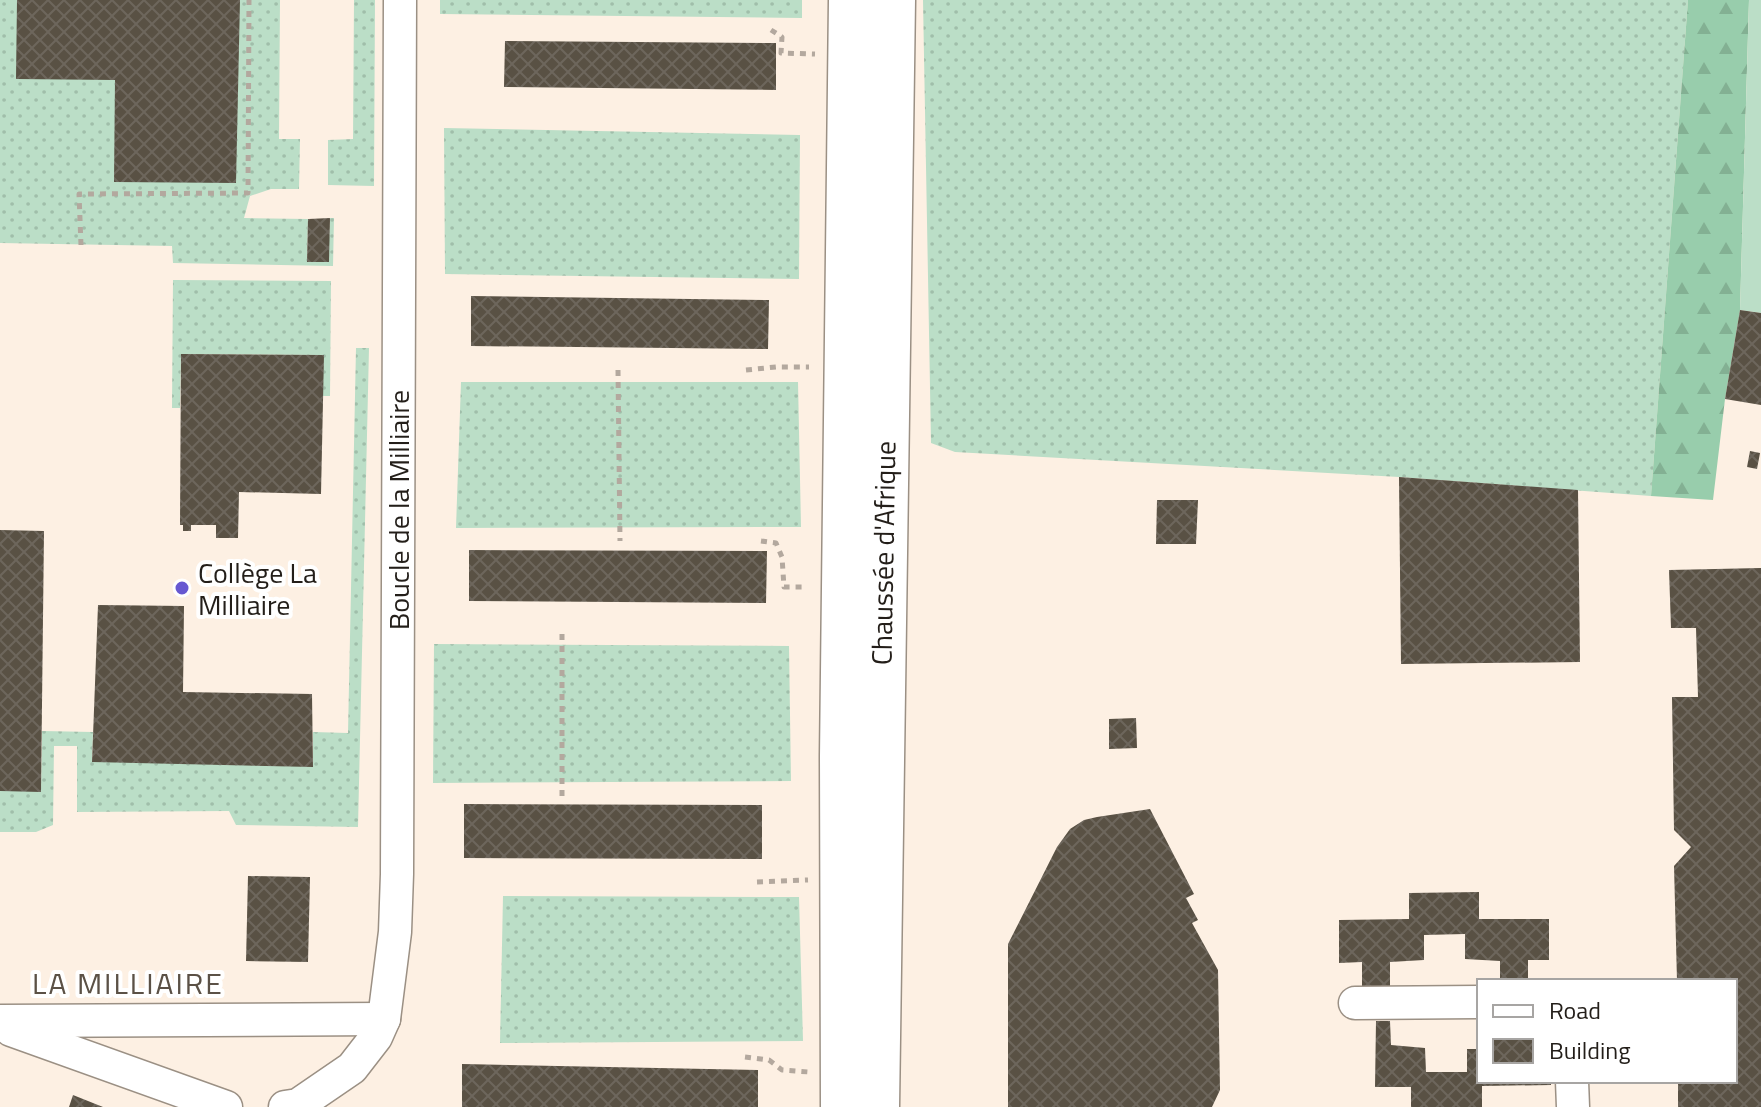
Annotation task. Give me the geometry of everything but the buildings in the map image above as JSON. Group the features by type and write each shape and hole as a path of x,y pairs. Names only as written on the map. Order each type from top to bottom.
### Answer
{"main road":[{"name":"Chaussée d'Afrique","path":"843,1107 842,756 851,0"},
{"name":"Chaussée d'Afrique","path":"877,1107 893,0"}],"street":[{"name":"Boucle de la Milliaire","path":"285,1107 298,1105 352,1068 376,1037 384,1019 395,932 400,0"},
{"path":"1355,1003 1477,1002"},
{"path":"0,1023 384,1019"},
{"path":"0,1023 226,1107"},
{"path":"1572,1083 1573,1107"}],"path":[{"path":"81,245 79,194 248,193 249,0"},
{"path":"771,30 782,37 781,53 801,54"},
{"path":"746,370 818,367"},
{"path":"618,370 620,541"},
{"path":"761,541 776,543 782,557 784,587 818,587"},
{"path":"562,631 562,796"},
{"path":"757,882 817,880"},
{"path":"745,1057 769,1060 782,1070 816,1073"}],"green space":[{"path":"0,0 280,0 279,139 300,139 299,189 271,189 250,196 244,218 308,219 307,262 328,262 330,218 334,218 333,266 173,263 172,246 0,243"},
{"path":"354,0 375,0 374,186 328,185 328,140 353,139"},
{"path":"440,0 802,0 802,18 440,14"},
{"path":"923,0 1688,0 1651,496 1399,477 955,452 931,443"},
{"path":"1688,0 1749,0 1740,310 1713,500 1651,496"},
{"path":"1749,0 1761,0 1761,313 1740,310"},
{"path":"444,128 800,135 799,279 445,274"},
{"path":"173,280 331,281 330,396 323,396 323,355 181,354 180,408 172,408"},
{"path":"356,348 369,348 358,827 236,825 229,811 77,812 77,746 54,746 53,825 36,832 0,832 0,791 41,791 42,731 93,732 92,761 313,766 313,732 348,733"},
{"path":"461,382 798,382 801,527 456,528"},
{"path":"434,644 789,646 791,781 433,783"},
{"path":"503,896 799,897 803,1041 500,1043"}],"place":[{"name":"Collège La Milliaire","path":"182,588"}],"district":[{"name":"LA MILLIAIRE","path":"128,983"}]}
